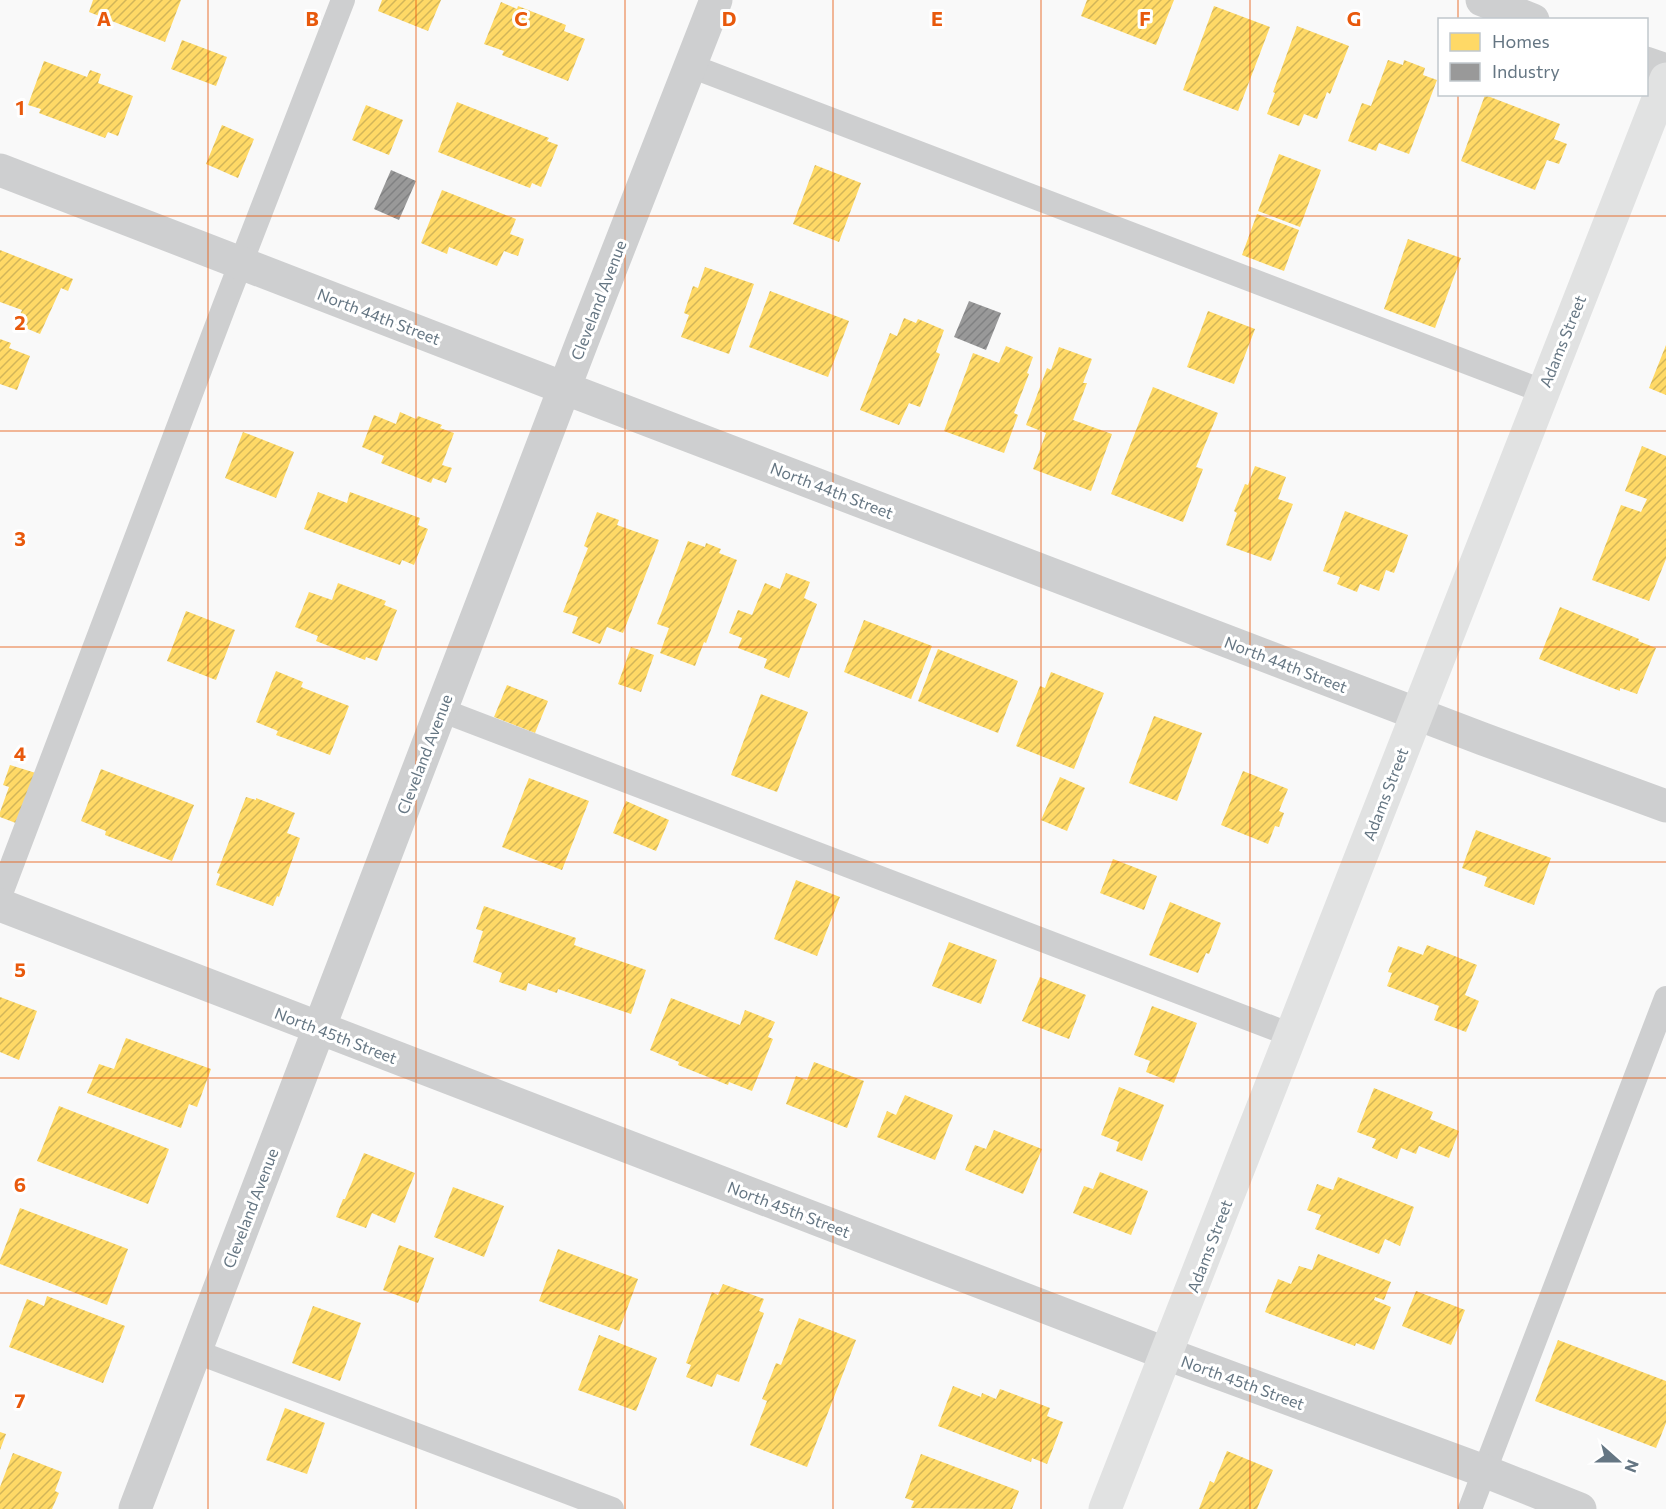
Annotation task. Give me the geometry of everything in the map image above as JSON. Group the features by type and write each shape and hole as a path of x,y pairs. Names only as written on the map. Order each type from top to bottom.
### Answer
{"main road":[{"name":"Adams Street","path":"1105,1509 1666,79"}],"street":[{"name":"Cleveland Avenue","path":"135,1509 564,388 716,0"},
{"path":"1482,0 1528,18"},
{"path":"1648,63 1666,70"},
{"name":"North 44th Street","path":"0,170 1483,740 1666,806"},
{"name":"North 45th Street","path":"0,905 1167,1354 1580,1509"}],"lane":[{"path":"0,896 241,262 344,0"},
{"path":"691,66 1542,391"},
{"path":"441,710 1291,1035"},
{"path":"1470,1509 1666,999"},
{"path":"194,1351 612,1509"}],"building: Homes":[{"path":"93,0 181,0 165,42 89,12"},
{"path":"382,0 441,0 428,31 378,11"},
{"path":"1087,0 1174,0 1156,45 1081,16"},
{"path":"501,2 517,9 518,6 566,25 564,31 585,39 568,81 502,55 504,51 484,44"},
{"path":"1214,6 1270,27 1238,111 1183,90"},
{"path":"1297,26 1349,46 1330,94 1327,92 1317,119 1304,114 1299,126 1267,114"},
{"path":"182,40 227,57 216,86 171,69"},
{"path":"1388,60 1403,65 1404,60 1425,68 1423,75 1437,80 1409,154 1379,143 1376,151 1348,141 1362,103 1371,106"},
{"path":"44,61 87,77 90,70 101,74 98,83 133,96 118,136 108,132 105,138 39,113 41,109 28,105"},
{"path":"1485,96 1560,124 1554,139 1567,144 1559,164 1547,160 1535,190 1461,161"},
{"path":"457,102 549,138 547,141 558,145 541,187 532,183 530,188 438,152"},
{"path":"366,105 403,120 389,155 352,140"},
{"path":"222,125 254,139 238,178 206,164"},
{"path":"1279,154 1321,170 1300,227 1258,211"},
{"path":"815,165 861,183 839,242 793,224"},
{"path":"442,190 516,219 510,234 524,239 518,256 504,251 497,266 449,247 447,254 421,243"},
{"path":"1257,214 1299,230 1284,271 1242,255"},
{"path":"1408,239 1461,258 1435,328 1384,309"},
{"path":"0,250 73,279 68,291 61,288 40,334 16,324 22,310 0,302"},
{"path":"705,267 754,284 729,354 681,337 689,315 684,313 693,286 698,288"},
{"path":"770,291 849,321 828,377 749,347"},
{"path":"1208,311 1255,329 1234,384 1187,367"},
{"path":"904,318 916,323 918,319 944,330 936,352 940,354 920,407 909,403 899,425 860,410 890,333 897,336"},
{"path":"0,339 11,343 9,348 30,356 17,390 0,384"},
{"path":"1666,345 1666,395 1649,388"},
{"path":"1006,346 1033,357 1014,413 1018,415 1004,453 944,431 973,353 999,363"},
{"path":"1059,347 1092,359 1083,383 1087,383 1073,420 1112,434 1091,491 1033,469 1046,433 1026,425 1047,368 1051,370"},
{"path":"1153,387 1218,413 1196,467 1203,469 1183,522 1111,494"},
{"path":"400,412 416,419 418,416 442,425 440,428 454,433 442,465 452,468 446,483 433,478 431,483 381,463 384,456 362,447 374,415 396,424"},
{"path":"243,432 294,452 276,498 225,478"},
{"path":"1642,446 1666,456 1666,559 1649,601 1592,580 1621,505 1641,512 1647,499 1625,491"},
{"path":"1255,466 1286,477 1278,499 1293,504 1271,561 1226,545 1237,513 1234,511"},
{"path":"318,492 347,503 350,492 420,518 418,525 428,529 414,565 402,560 400,565 304,529"},
{"path":"1345,511 1408,535 1394,573 1386,570 1379,591 1360,584 1357,592 1337,584 1340,577 1323,571"},
{"path":"597,512 619,520 617,525 659,540 623,633 607,627 600,644 572,633 578,617 563,612 588,548 584,546"},
{"path":"688,541 705,547 706,543 721,549 719,553 737,560 695,666 660,653 669,628 657,624"},
{"path":"786,573 810,582 804,598 817,604 789,678 764,668 767,659 738,648 742,638 729,633 738,610 752,615 765,583 780,589"},
{"path":"338,583 386,601 384,605 397,610 377,661 366,657 365,660 316,641 318,636 295,627 309,592 332,600"},
{"path":"1560,607 1656,648 1637,694 1620,688 1620,691 1539,659"},
{"path":"186,611 235,630 216,680 167,661"},
{"path":"864,620 932,646 911,699 844,672"},
{"path":"631,647 654,655 641,692 618,684"},
{"path":"938,649 1018,681 998,733 918,701"},
{"path":"276,671 303,682 301,687 349,706 330,755 276,735 278,731 256,722"},
{"path":"1051,672 1104,693 1074,769 1016,746 1040,686 1045,688"},
{"path":"507,685 548,701 535,733 494,717"},
{"path":"761,694 808,712 777,792 731,775"},
{"path":"1154,716 1202,733 1177,801 1129,783"},
{"path":"10,765 39,774 21,825 0,817 9,787 3,785"},
{"path":"101,769 194,805 172,861 105,835 106,831 81,821"},
{"path":"1243,771 1288,789 1279,811 1284,813 1279,827 1275,826 1268,844 1221,825"},
{"path":"1060,777 1085,788 1067,831 1041,820"},
{"path":"529,778 589,801 562,870 502,847"},
{"path":"246,797 256,800 256,798 295,813 287,833 300,838 279,897 277,896 273,906 216,885 220,874 217,873"},
{"path":"626,801 669,820 656,851 613,833"},
{"path":"1476,830 1551,858 1534,905 1484,886 1487,877 1462,868"},
{"path":"1113,859 1157,876 1144,910 1100,893"},
{"path":"796,880 840,897 817,956 774,939"},
{"path":"1170,902 1221,923 1209,954 1206,953 1198,973 1149,955"},
{"path":"484,906 576,938 574,945 646,970 631,1014 558,989 557,993 528,983 526,991 499,982 502,973 473,962 483,931 476,929"},
{"path":"949,942 997,960 981,1004 932,986"},
{"path":"1427,945 1477,965 1465,995 1479,1001 1466,1032 1434,1020 1439,1006 1387,986 1392,973 1388,972 1398,946 1423,955"},
{"path":"1040,977 1086,995 1069,1039 1022,1021"},
{"path":"0,997 37,1011 19,1060 0,1052"},
{"path":"671,998 740,1025 745,1010 775,1022 768,1037 773,1039 752,1091 729,1082 728,1085 678,1065 679,1062 650,1050"},
{"path":"1152,1006 1197,1023 1174,1083 1146,1072 1150,1061 1134,1055"},
{"path":"126,1038 211,1069 197,1107 189,1104 181,1128 87,1093 99,1064 114,1069"},
{"path":"814,1062 864,1081 847,1128 786,1104 796,1076 807,1080"},
{"path":"1119,1087 1164,1105 1142,1161 1116,1151 1119,1142 1101,1135"},
{"path":"1374,1088 1433,1112 1430,1119 1459,1131 1449,1158 1419,1146 1416,1154 1401,1148 1397,1159 1372,1148 1376,1139 1357,1132"},
{"path":"905,1095 953,1115 935,1160 877,1137 887,1111 896,1115"},
{"path":"59,1106 169,1149 148,1204 37,1161"},
{"path":"994,1130 1042,1149 1023,1194 965,1170 975,1145 986,1149"},
{"path":"364,1153 415,1173 395,1223 372,1213 366,1228 336,1217"},
{"path":"1100,1172 1148,1191 1131,1235 1073,1213 1084,1186 1093,1189"},
{"path":"1338,1177 1414,1207 1400,1246 1385,1239 1379,1254 1315,1229 1321,1215 1307,1210 1317,1184 1333,1190"},
{"path":"453,1187 504,1206 484,1257 434,1237"},
{"path":"20,1208 128,1249 107,1305 0,1264"},
{"path":"399,1245 434,1258 418,1303 383,1290"},
{"path":"558,1249 638,1279 619,1331 539,1301"},
{"path":"1318,1254 1391,1282 1384,1300 1375,1297 1374,1300 1391,1307 1374,1350 1356,1343 1355,1346 1265,1312 1278,1279 1291,1284 1299,1266 1312,1270"},
{"path":"723,1284 764,1299 759,1311 764,1313 739,1382 717,1374 712,1387 686,1377 691,1365 686,1363 712,1292 718,1295"},
{"path":"1416,1291 1465,1310 1451,1345 1402,1326"},
{"path":"47,1296 125,1326 103,1383 9,1347 27,1299 44,1306"},
{"path":"313,1306 361,1323 340,1381 292,1363"},
{"path":"799,1318 856,1340 807,1467 750,1445 767,1401 762,1399 776,1363 781,1365"},
{"path":"599,1335 657,1358 636,1411 578,1390"},
{"path":"1558,1340 1666,1381 1666,1423 1656,1448 1535,1401"},
{"path":"953,1386 981,1397 982,1393 996,1399 1000,1389 1050,1408 1047,1416 1063,1422 1047,1464 1032,1458 1031,1462 938,1426"},
{"path":"285,1408 325,1423 307,1474 266,1460"},
{"path":"0,1432 6,1434 0,1450"},
{"path":"1227,1451 1273,1470 1257,1509 1199,1509 1210,1481 1214,1483"},
{"path":"13,1453 62,1472 55,1491 59,1493 52,1509 0,1509 0,1487"},
{"path":"921,1454 1019,1491 1012,1509 911,1508 914,1501 905,1498"}],"building: Industry":[{"path":"391,170 416,181 399,220 374,209"},
{"path":"969,301 1001,313 986,350 954,337"}]}
